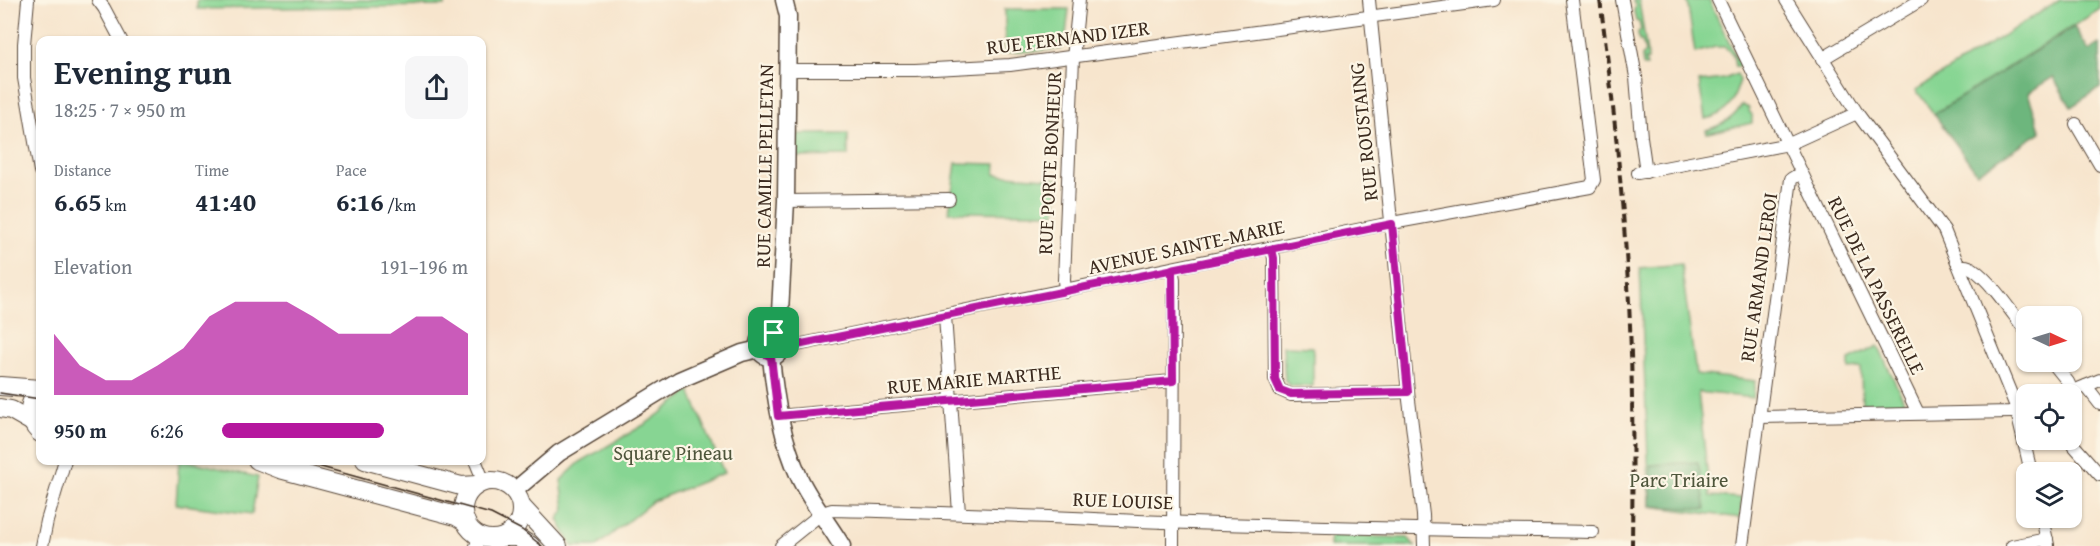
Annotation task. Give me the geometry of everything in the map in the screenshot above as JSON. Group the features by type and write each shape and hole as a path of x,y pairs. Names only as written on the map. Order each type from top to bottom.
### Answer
{"main road":[{"path":"0,386 36,390"},
{"path":"36,396 31,404 30,413 36,427"},
{"path":"0,408 11,410 36,427"},
{"path":"270,465 456,516 466,522"},
{"path":"383,465 461,486 500,482 518,499 558,546"},
{"path":"481,484 472,489 465,499 463,514 478,541 517,537 531,546"},
{"path":"504,537 517,526 521,513 518,499"}],"street":[{"path":"28,0 24,78 36,148"},
{"path":"98,0 119,36"},
{"name":"RUE CAMILLE PELLETAN","path":"784,0 788,16 786,201 780,312 772,346 778,416 801,480 842,546"},
{"name":"RUE PORTE BONHEUR","path":"1065,291 1073,58 1079,0"},
{"name":"RUE ROUSTAING","path":"1369,0 1424,546"},
{"name":"RUE FERNAND IZER","path":"788,70 972,68 1073,58 1494,0"},
{"name":"AVENUE SAINTE-MARIE","path":"772,346 797,345 1392,224 1590,187 1594,180 1572,0"},
{"path":"1622,0 1636,78 1642,173 1789,144 1857,113"},
{"name":"RUE ARMAND LEROI","path":"1718,0 1801,173 1791,179 1742,546"},
{"path":"1786,0 1857,113 1944,230 2016,401"},
{"path":"1822,59 1921,0"},
{"path":"2076,124 2100,165"},
{"name":"RUE DE LA PASSERELLE","path":"1801,173 1918,413"},
{"path":"786,201 949,199"},
{"path":"1272,249 1275,379 1280,390 1291,394 1408,392"},
{"path":"1960,267 1964,265 1971,267 1983,278 2016,319"},
{"path":"1172,269 1173,546"},
{"path":"945,316 959,513"},
{"path":"518,499 559,453 679,380 742,353 772,346"},
{"path":"2082,388 2100,380"},
{"name":"RUE MARIE MARTHE","path":"778,416 1173,381"},
{"path":"2086,386 2100,404"},
{"path":"1759,417 2016,413"},
{"path":"2078,450 2100,475"},
{"path":"42,546 63,465"},
{"path":"476,465 481,484"},
{"name":"RUE LOUISE","path":"822,513 832,510 959,513 1173,522 1593,532"},
{"path":"781,546 822,513"},
{"path":"2012,546 2048,543 2044,528"}],"green space":[{"path":"197,0 445,0 445,6 197,9"},
{"path":"1633,0 1639,0 1647,66 1643,66 1642,56 1645,52 1642,41 1639,41 1638,32 1641,30 1639,22 1636,21 1634,11 1636,5"},
{"path":"1687,0 1709,0 1740,66 1735,67 1733,55 1725,47 1715,47 1695,53"},
{"path":"2060,0 2100,0 2100,9 1934,114 1916,90"},
{"path":"1005,9 1069,9 1065,43 1060,49 1005,53"},
{"path":"2074,27 2089,50 2100,44 2100,88 2071,107 2053,77 2028,93 2041,132 1977,173 1934,114"},
{"path":"1737,74 1740,80 1729,106 1720,114 1705,119 1699,82 1724,79"},
{"path":"1742,105 1749,108 1752,123 1707,133 1706,130 1731,118"},
{"path":"795,134 848,134 848,156 795,157"},
{"path":"956,163 996,164 995,174 1058,179 1056,213 949,212"},
{"name":"Parc Triaire","path":"1681,264 1696,374 1755,381 1753,398 1698,392 1710,496 1742,498 1740,518 1650,506 1640,268"},
{"path":"1283,346 1313,347 1313,386 1291,386 1285,381"},
{"path":"1878,346 1904,401 1901,407 1862,408 1861,368 1849,369 1849,360"},
{"name":"Square Pineau","path":"690,391 724,473 653,501 597,546 572,546 558,519 565,509 561,480 580,462 647,423"},
{"path":"1698,462 1706,509 1651,506 1651,465"},
{"path":"179,465 206,465 258,477 252,514 176,504"},
{"path":"1330,535 1408,538 1415,546 1329,546"}],"tram line":[{"path":"0,393 36,398"},
{"path":"314,465 491,514 522,530 542,546"}],"railway":[{"path":"1600,0 1616,134 1627,268 1632,407 1632,546"}],"route":[{"path":"774,333 763,335 758,345 764,355 771,357 778,416 1173,381 1174,279 1172,269 1392,224 1408,392 1291,394 1280,390 1275,379 1272,249 1172,269 1004,304 797,345 782,346 780,338 774,333"}]}
